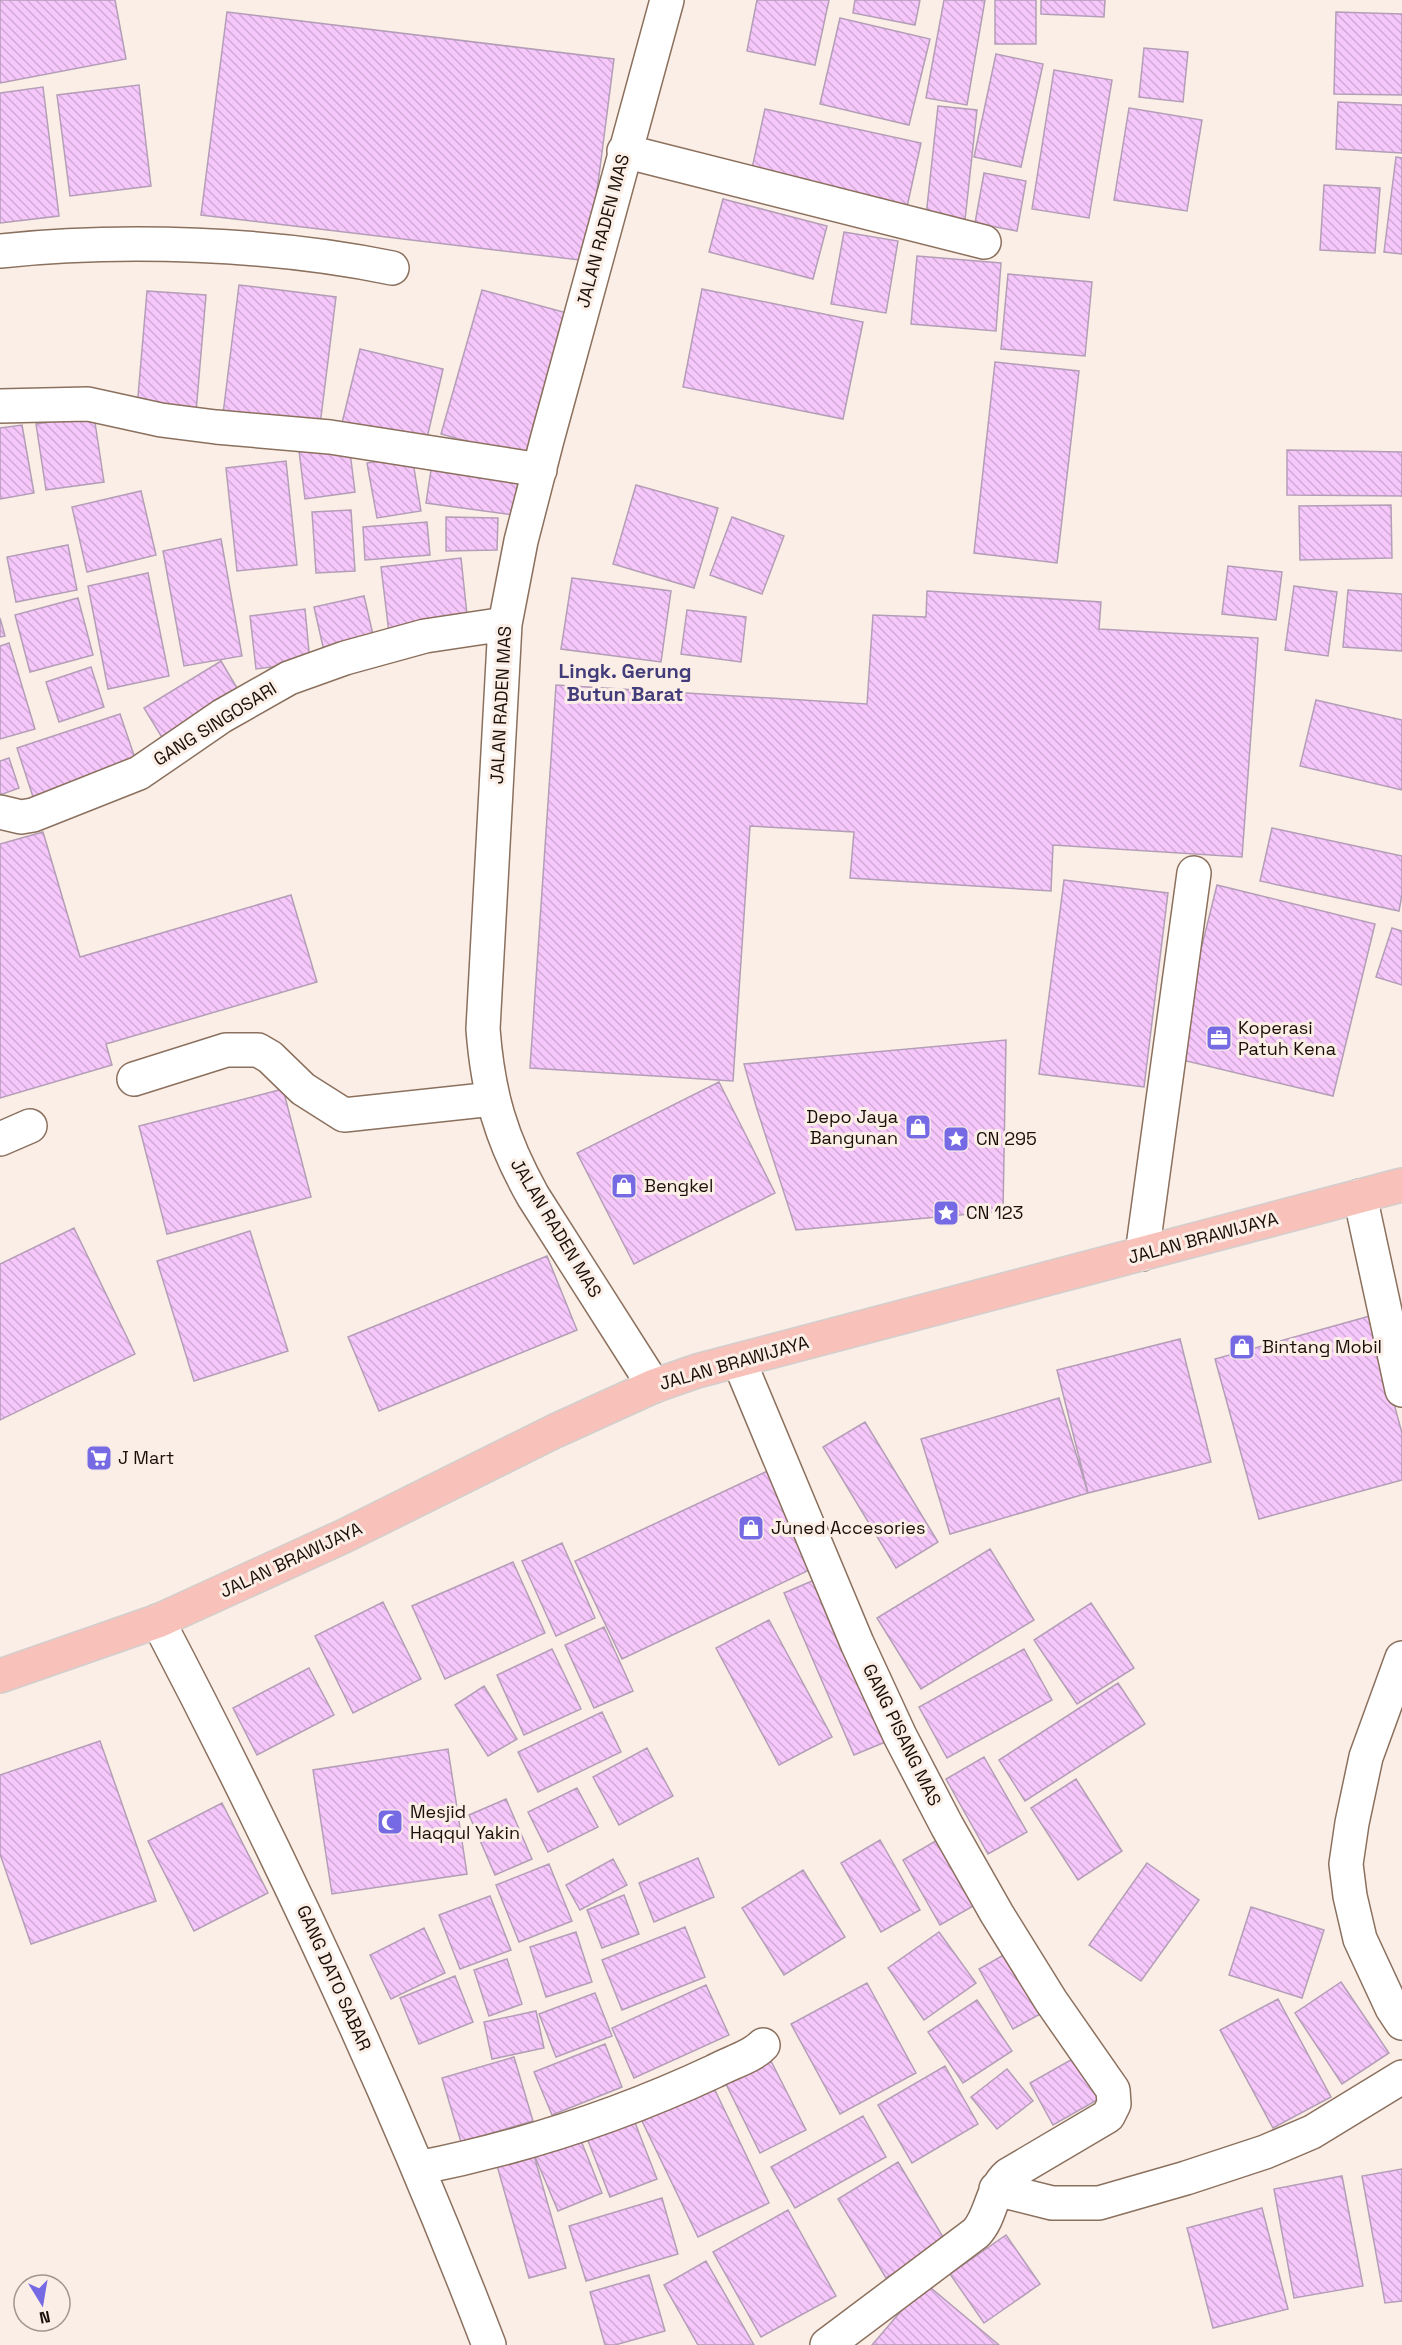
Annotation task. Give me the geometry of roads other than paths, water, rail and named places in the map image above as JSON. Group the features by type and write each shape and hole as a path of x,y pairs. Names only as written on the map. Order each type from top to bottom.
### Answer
{"main road":[{"name":"JALAN BRAWIJAYA","path":"0,1676 158,1621 342,1537 555,1431 654,1386 697,1371 1402,1185"}],"street":[{"name":"JALAN RADEN MAS","path":"654,1386 528,1186 502,1133 492,1099 483,1029 505,624 521,541 624,151 667,0"},
{"path":"624,151 984,242"},
{"path":"0,251 104,245 192,246 280,252 392,268"},
{"path":"0,406 88,404 161,420 216,428 330,437 540,470"},
{"name":"GANG SINGOSARI","path":"0,812 21,817 33,815 130,777 222,716 289,678 345,658 425,636 505,624"},
{"path":"1142,1254 1194,873"},
{"path":"134,1079 226,1050 258,1050 270,1058 303,1089 344,1115 492,1099"},
{"path":"0,1139 30,1126"},
{"path":"1360,1197 1402,1390"},
{"name":"GANG PISANG MAS","path":"739,1361 857,1643 905,1746 946,1826 1051,2001 1113,2090 1115,2100 1108,2116 1012,2172 996,2189"},
{"name":"GANG DATO SABAR","path":"158,1621 228,1755 294,1891 418,2168 489,2345"},
{"path":"1402,1659 1366,1757 1346,1864 1350,1896 1360,1939 1392,2008 1402,2023"},
{"path":"418,2168 558,2133 623,2110 687,2084 753,2053 763,2045"},
{"path":"827,2345 975,2233 986,2218 996,2189 1052,2203 1099,2203 1110,2200 1265,2152 1312,2132 1402,2077"}],"place":[{"name":"Koperasi Patuh Kena","path":"1219,1038"},
{"name":"Depo Jaya Bangunan","path":"918,1127"},
{"name":"CN 295","path":"956,1139"},
{"name":"Bengkel","path":"624,1186"},
{"name":"CN 123","path":"946,1213"},
{"name":"Bintang Mobil","path":"1242,1347"},
{"name":"J Mart","path":"99,1458"},
{"name":"Juned Accesories","path":"751,1528"},
{"name":"Mesjid Haqqul Yakin","path":"390,1822"}],"district":[{"name":"Lingk. Gerung Butun Barat","path":"625,682"}]}
